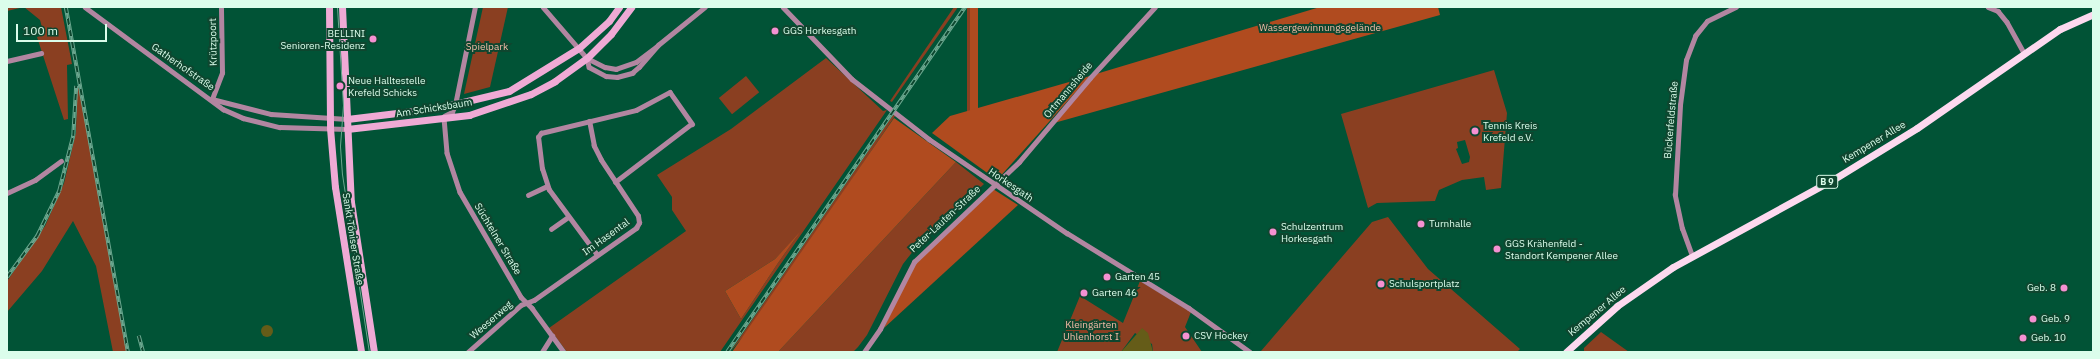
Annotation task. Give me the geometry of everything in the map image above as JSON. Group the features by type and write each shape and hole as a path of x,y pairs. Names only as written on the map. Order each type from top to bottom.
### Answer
{"main road":[{"name":"Sankt Töniser Straße","path":"329,7 329,119 335,187 361,352"},
{"name":"Sankt Töniser Straße","path":"342,7 351,202 374,352"},
{"name":"Am Schicksbaum","path":"347,119 454,105 509,91 578,48 608,21 619,7"},
{"name":"Am Schicksbaum","path":"348,129 469,115 531,94 555,81 587,58 611,34 631,7"},
{"name":"Kempener Allee","path":"1566,352 1617,306 1692,256 1834,178 1917,128 2060,29 2093,14"}],"street":[{"name":"Gatherhofstraße","path":"85,7 212,99 223,109 255,123 280,127 330,128"},
{"name":"Krützpoort","path":"212,99 222,73 221,7"},
{"path":"436,120 452,112 475,7"},
{"path":"543,7 587,58 605,68 616,69 636,62 705,7"},
{"name":"Horkesgath","path":"784,7 861,87 994,185 1189,308 1250,352"},
{"name":"Ortmannsheide","path":"994,185 1019,162 1090,78 1155,7"},
{"name":"Bückerfeldstraße","path":"1692,256 1682,229 1675,195 1680,105 1686,60 1695,36 1708,21 1736,7"},
{"path":"1988,7 1998,11 2007,22 2024,53"},
{"path":"587,58 589,67 597,73 616,77 632,73 658,45"},
{"path":"7,61 31,53 41,53"},
{"path":"596,256 547,186 540,163 538,137 541,133 572,128 589,121 636,110 670,92 692,124 616,182"},
{"name":"Gatherhofstraße","path":"212,99 271,114 347,119"},
{"name":"Süchtelner Straße","path":"444,118 447,153 460,192 478,228 508,272 521,297 528,303 564,352"},
{"name":"Im Hasental","path":"528,303 636,228 639,222 638,216 594,146 589,121"},
{"path":"330,128 348,129"},
{"path":"7,193 34,180 61,161"},
{"name":"Peter-Lauten-Straße","path":"864,352 880,329 914,262 994,185"},
{"path":"528,195 547,186"},
{"path":"551,229 568,217"},
{"name":"Weeserweg","path":"468,352 521,305 528,303"},
{"path":"542,352 552,336"}],"green space":[{"path":"7,7 24,7 7,11"},
{"path":"24,7 61,7 72,64 67,65 68,119 64,120 37,37 44,35 40,20"},
{"name":"Spielpark","path":"483,7 508,7 490,87 464,94"},
{"path":"954,7 958,7 892,102 890,101"},
{"path":"967,7 970,7 970,128 967,128"},
{"path":"970,7 978,7 978,128 970,128"},
{"name":"Wassergewinnungsgelände","path":"1320,7 1438,7 1440,15 1054,123 1096,74"},
{"path":"826,58 883,111 887,110 720,352 567,352 549,328 686,231 672,210 672,197 657,175 731,129","holes":["797,236 741,319 725,291 775,259"]},
{"path":"1494,70 1507,113 1501,188 1486,190 1484,177 1462,180 1439,190 1435,201 1377,203 1368,208 1341,114","holes":["1465,140 1470,157 1469,162 1462,164 1456,149 1458,148 1457,142"]},
{"path":"746,76 759,92 732,114 719,98"},
{"path":"1090,76 997,180 932,133 950,116"},
{"path":"77,88 79,88 127,352 113,352 96,266 73,221 42,271 7,312 7,281 45,226 64,183 76,132"},
{"path":"893,115 895,116 786,277 748,331 730,352"},
{"path":"894,118 956,162 778,352 732,352"},
{"path":"956,162 984,184 914,250 903,264 867,335 858,347 853,352 778,352"},
{"path":"993,189 1018,205 884,328 909,273 926,251"},
{"name":"Schulsportplatz","path":"1388,217 1428,269 1520,349 1517,352 1261,351 1372,222"},
{"path":"800,232 741,319 725,291 775,259"},
{"name":"Kleingärten Uhlenhorst I","path":"1140,281 1191,312 1185,327 1202,352 1153,352 1152,344 1135,333 1121,352 1057,352 1080,296 1123,323"},
{"path":"1601,332 1629,352 1584,352 1584,348"}],"shaded area":[{"path":"267,325 271,327 273,331 271,335 267,337 263,335 261,331 263,327"},
{"path":"1142,328 1148,333 1153,352 1121,352"}],"tram line":[{"path":"337,7 343,105 340,146 342,174 369,352"}],"railway":[{"path":"66,7 128,352"},
{"path":"727,352 965,7"},
{"path":"7,277 37,236 59,191 73,136 76,86"},
{"path":"139,336 143,351"}],"place":[{"name":"GGS Horkesgath","path":"775,31"},
{"name":"BELLINI Senioren-Residenz","path":"373,39"},
{"name":"Neue Halltestelle Krefeld Schicks","path":"340,86"},
{"name":"Tennis Kreis Krefeld e.V.","path":"1475,131"},
{"name":"Turnhalle","path":"1421,224"},
{"name":"Schulzentrum Horkesgath","path":"1273,232"},
{"name":"GGS Krähenfeld - Standort Kempener Allee","path":"1497,249"},
{"name":"Garten 45","path":"1107,277"},
{"name":"Schulsportplatz","path":"1381,284"},
{"name":"Geb. 8","path":"2064,288"},
{"name":"Garten 46","path":"1084,293"},
{"name":"Geb. 9","path":"2033,319"},
{"name":"CSV Hockey","path":"1186,336"},
{"name":"Geb. 10","path":"2023,338"}]}
